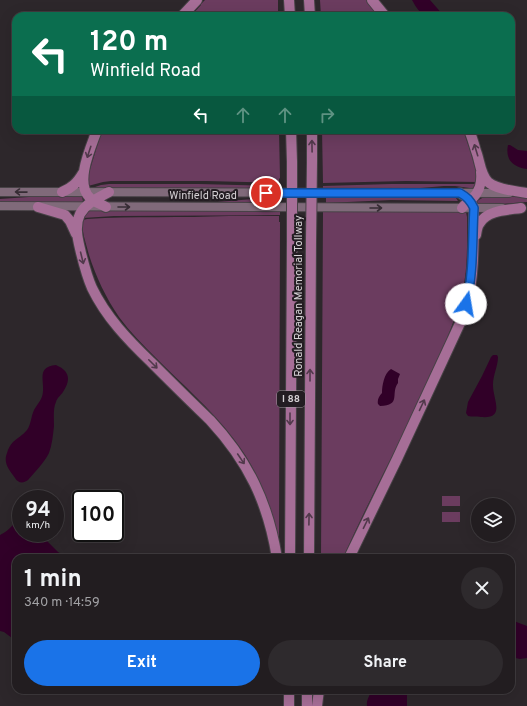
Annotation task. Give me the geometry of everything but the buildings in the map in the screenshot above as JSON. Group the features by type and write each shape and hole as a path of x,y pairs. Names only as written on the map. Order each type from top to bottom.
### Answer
{"highway":[{"path":"186,12 197,0"},
{"path":"289,0 290,12"},
{"path":"309,0 310,12"},
{"path":"372,0 382,12"},
{"path":"96,134 86,161 83,174 83,187 89,197 106,207"},
{"name":"Ronald Reagan Memorial Tollway","path":"290,554 291,134"},
{"name":"Ronald Reagan Memorial Tollway","path":"308,554 312,134"},
{"path":"351,554 397,459 460,321 470,287 473,248 474,200 482,184 481,170 470,134"},
{"path":"481,170 485,178 495,186 511,191 527,193"},
{"path":"62,192 74,186 83,174"},
{"path":"76,234 80,214 85,207 109,192"},
{"path":"460,193 474,200"},
{"path":"462,208 474,200"},
{"path":"38,207 65,215 70,221 76,234 84,266 92,288 116,325 129,340 222,433 245,465 261,499 270,525 276,554"},
{"path":"473,248 478,227 483,219 495,213 524,208"},
{"path":"289,694 289,706"},
{"path":"307,694 307,706"},
{"path":"317,706 318,694"}],"main road":[{"name":"Winfield Road","path":"0,192 460,193"},
{"path":"474,200 527,193"},
{"path":"474,200 524,208"},
{"name":"Winfield Road","path":"0,206 462,208"}],"shaded area":[{"path":"205,0 278,0 278,12 195,12"},
{"path":"320,0 367,0 377,12 321,12"},
{"path":"412,0 430,0 440,12 421,12"},
{"path":"101,134 279,134 279,183 111,181 88,186 88,176"},
{"path":"322,134 464,134 479,182 406,181 323,183"},
{"path":"508,145 518,150 527,151 527,169 518,167 511,162 507,150"},
{"path":"109,184 280,186 280,189 92,188"},
{"path":"478,184 477,189 444,186 409,189 323,189 323,186"},
{"path":"43,196 79,196 82,197 83,201 80,203 0,203 0,199"},
{"path":"276,197 276,203 205,203"},
{"path":"326,197 448,197 456,198 458,201 391,200 326,203"},
{"path":"484,197 527,197 527,202 477,204 477,201"},
{"path":"88,211 280,211 280,215 114,216 83,218"},
{"path":"323,212 466,212 467,253 463,289 454,320 442,349 423,393 345,554 321,554"},
{"path":"279,216 280,222 279,536 277,537 266,498 249,461 233,438 215,417 141,343 119,317 106,295 95,271 84,237 83,220 87,219"},
{"path":"493,355 497,355 498,357 493,385 496,412 489,417 468,416 466,413 468,402"},
{"path":"56,365 64,370 68,376 68,380 66,388 55,404 54,426 50,450 45,460 28,480 19,482 7,466 7,452 12,443 28,428 33,412 43,394 42,378 45,369 49,366"},
{"path":"391,369 400,374 394,398 391,404 380,406 378,401 382,393 384,380 387,373"},
{"path":"442,496 460,496 460,506 442,506"},
{"path":"442,512 460,512 460,522 442,522"},
{"path":"12,526 12,542 48,542 61,554 12,554 12,638 0,631 0,535"},
{"path":"515,622 527,626 527,658 515,658"},
{"path":"370,694 407,694 407,706 367,706"}],"route":[{"path":"266,193 460,193 466,196 474,208 472,267 470,287 466,304"}]}
